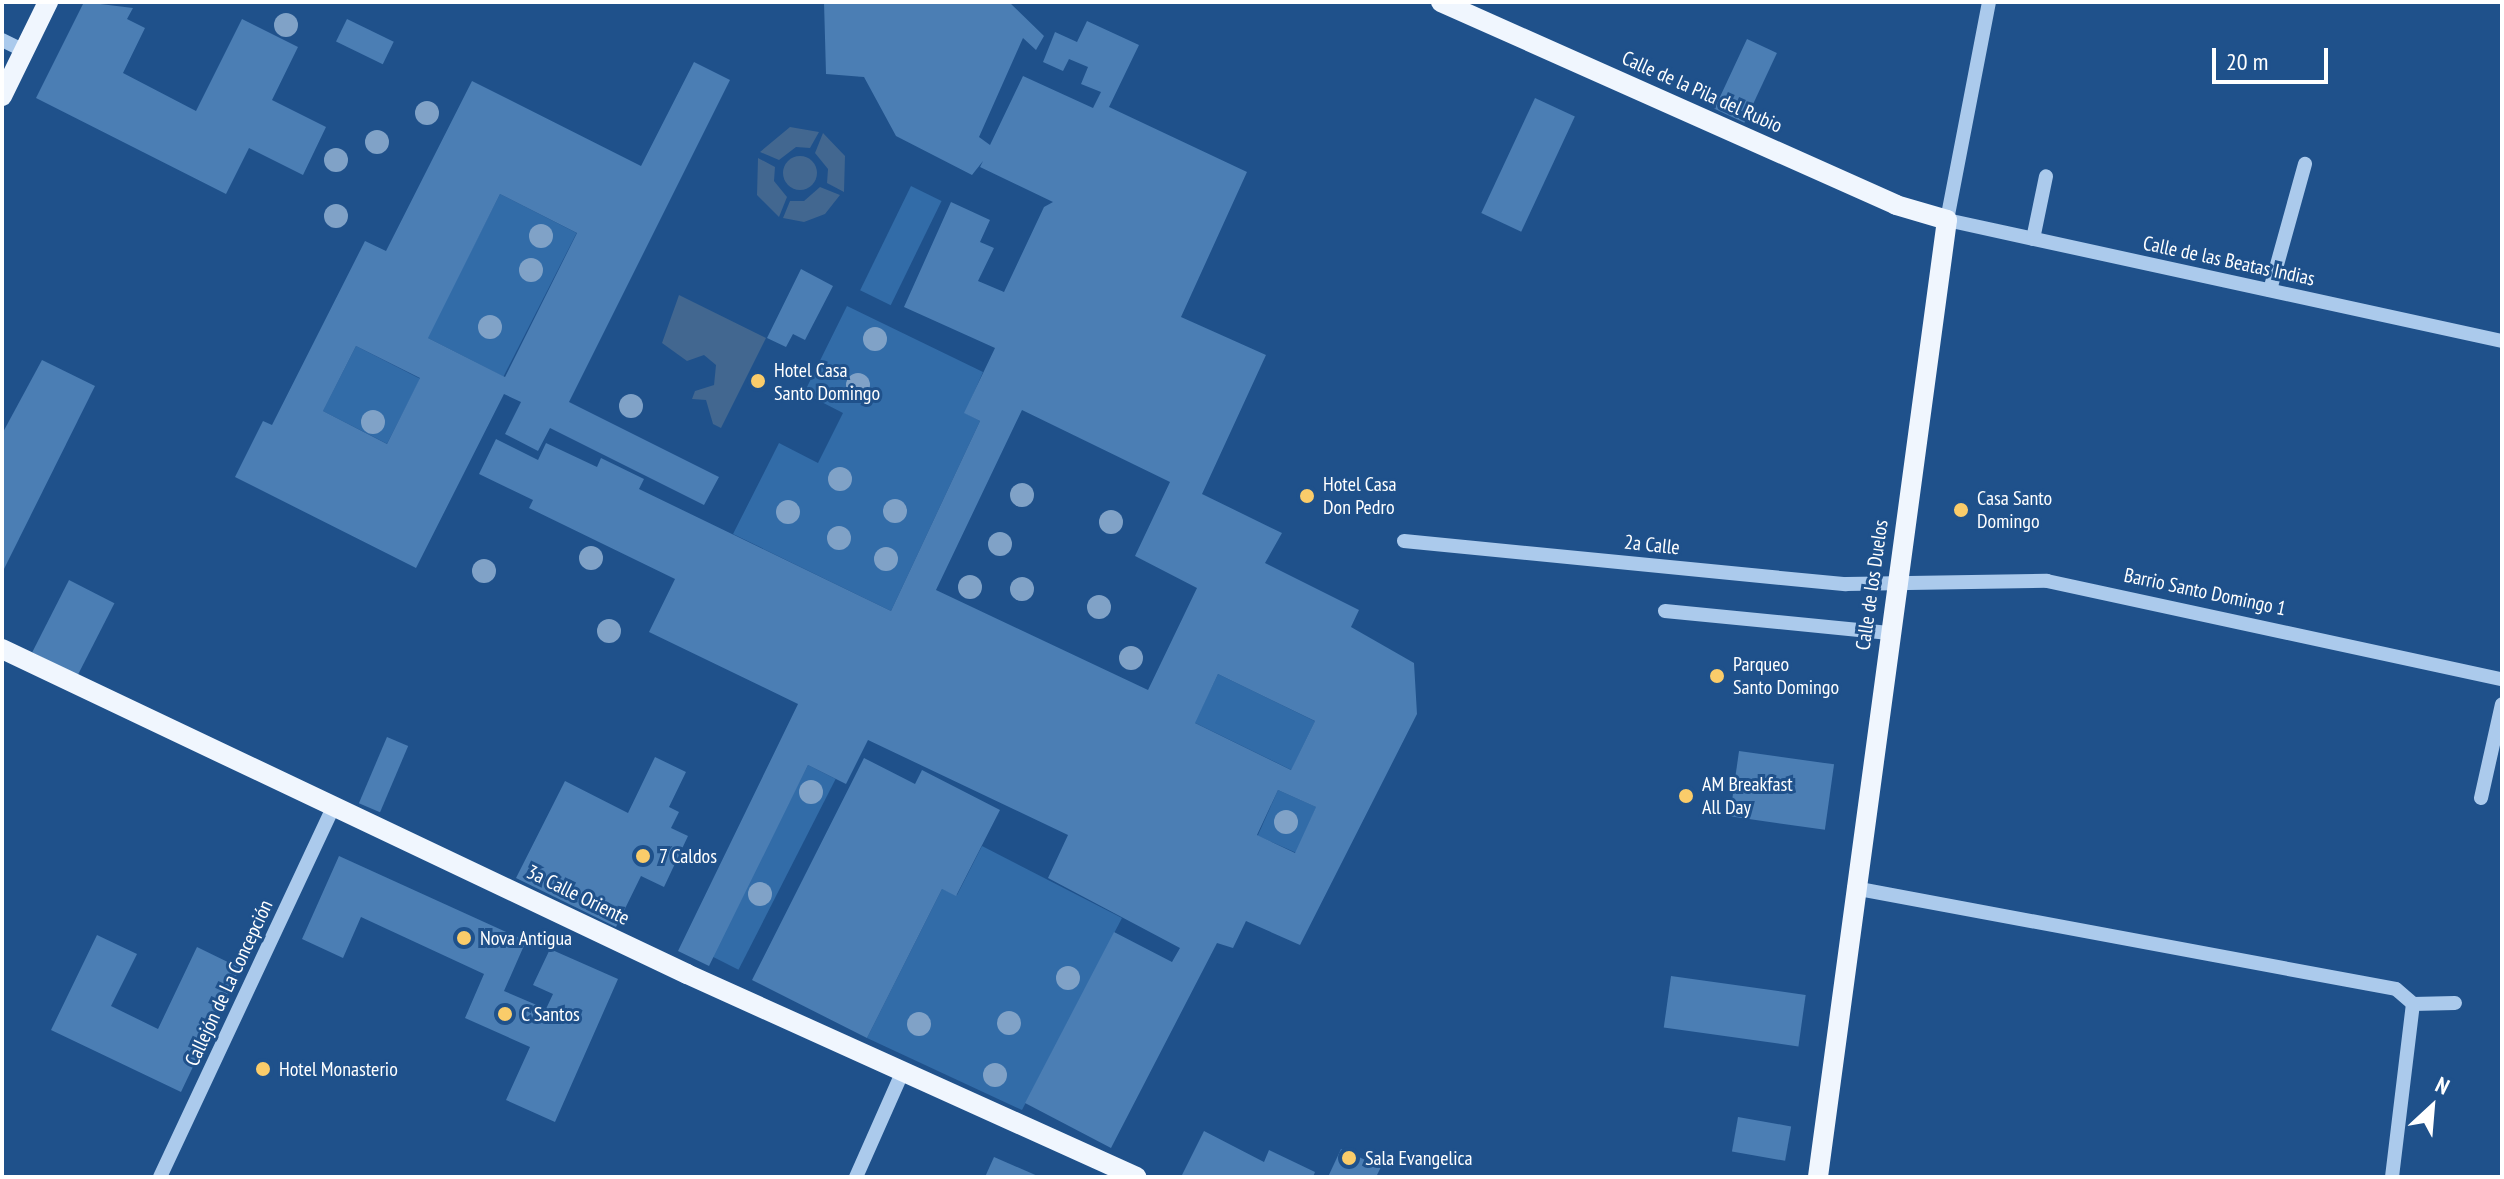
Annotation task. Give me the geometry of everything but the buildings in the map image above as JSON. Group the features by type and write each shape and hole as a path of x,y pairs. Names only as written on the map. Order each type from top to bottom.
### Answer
{"main road":[{"path":"2,96 48,2"},
{"name":"Calle de la Pila del Rubio","path":"1441,2 1896,205 1947,220"},
{"name":"Calle de los Duelos","path":"1818,1177 1854,888 1947,220"},
{"name":"3a Calle Oriente","path":"2,649 1136,1177"}],"street":[{"name":"Calle de los Duelos","path":"1947,220 1989,2"},
{"path":"2,40 25,51"},
{"path":"2270,290 2305,164"},
{"path":"2033,239 2046,176"},
{"name":"Calle de las Beatas Indias","path":"1947,220 2502,341"},
{"name":"2a Calle","path":"1404,541 1896,586"},
{"name":"Barrio Santo Domingo 1","path":"1896,586 1942,579 2047,581 2502,679"},
{"path":"1665,611 1889,633"},
{"path":"2481,798 2502,704"},
{"name":"Callejón de La Concepción","path":"160,1177 334,805"},
{"path":"1854,888 2396,989 2413,1004 2455,1003"},
{"path":"2392,1177 2414,1032 2413,1004"},
{"path":"856,1177 903,1071"}],"shaded area":[{"path":"790,127 819,132 810,148 796,147 779,160 760,152"},
{"path":"823,133 845,156 844,192 827,183 828,169 815,153"},
{"path":"800,156 812,161 817,173 812,185 800,190 788,185 783,173 788,161"},
{"path":"758,158 775,167 774,181 787,197 779,217 757,195"},
{"path":"911,186 942,201 891,305 860,290"},
{"path":"820,187 840,195 825,214 804,222 783,218 790,201 804,201"},
{"path":"500,194 577,233 504,376 427,337"},
{"path":"679,295 766,338 721,428 713,424 706,400 692,399 695,391 714,385 716,365 704,355 687,361 662,343"},
{"path":"847,306 983,372 965,413 980,421 891,611 733,534 779,443 818,463 843,413 804,393"},
{"path":"356,346 420,379 387,444 323,411"},
{"path":"1218,674 1315,721 1291,770 1194,723"},
{"path":"808,765 836,779 738,970 711,956"},
{"path":"1278,790 1316,807 1296,853 1258,836"},
{"path":"982,846 1122,918 1022,1110 867,1038 942,889 957,895"}],"place":[{"name":"Hotel Casa Santo Domingo","path":"758,381"},
{"name":"Hotel Casa Don Pedro","path":"1307,496"},
{"name":"Casa Santo Domingo","path":"1961,510"},
{"name":"Parqueo Santo Domingo","path":"1717,676"},
{"name":"AM Breakfast All Day","path":"1686,796"},
{"name":"7 Caldos","path":"643,856"},
{"name":"Nova Antigua","path":"464,938"},
{"name":"C Santos","path":"505,1014"},
{"name":"Hotel Monasterio","path":"263,1069"},
{"name":"Sala Evangelica","path":"1349,1158"}]}
